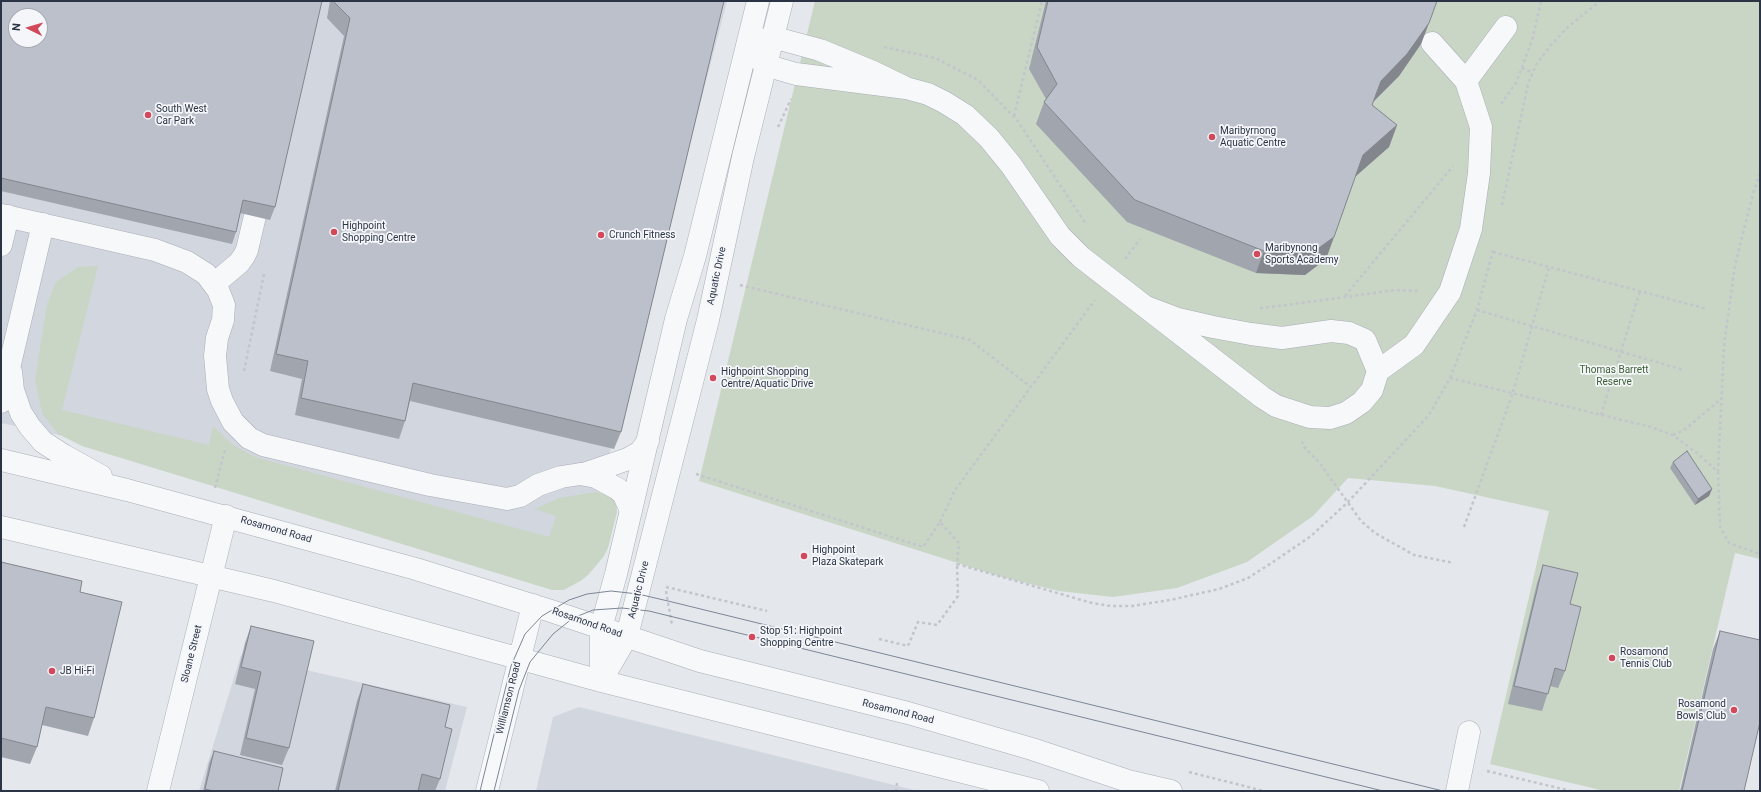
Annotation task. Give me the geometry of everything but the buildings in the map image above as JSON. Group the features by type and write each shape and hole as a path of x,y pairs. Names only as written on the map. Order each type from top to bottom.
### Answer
{"street":[{"path":"601,681 601,628 648,441 676,319 696,256 758,1"},
{"name":"Aquatic Drive","path":"601,681 627,636 708,320 727,227 765,65 782,1"},
{"path":"1466,81 1506,26"},
{"path":"747,46 772,38 798,44 832,55 906,88"},
{"path":"747,46 765,65 812,77 906,88 928,94 965,115 989,138 1011,165 1060,236 1081,257 1262,397 1276,406 1294,413 1310,417 1330,418 1346,414 1362,402 1372,390 1378,371 1414,345 1450,292 1471,229 1480,174 1481,127 1466,81 1432,43"},
{"path":"214,284 239,263 244,256 266,170"},
{"path":"1,245 4,216 155,250 187,262 206,274 222,296 224,309 215,348 215,366 218,389 226,410 233,422 256,442 274,448 430,485 507,499 520,496 553,479 594,471 637,455 648,441"},
{"path":"1,402 44,224"},
{"path":"1146,307 1178,319 1213,327 1282,338 1331,331 1349,333 1365,340 1378,371"},
{"path":"10,365 14,390 21,413 30,427 43,442 63,455 127,490"},
{"name":"Rosamond Road","path":"1,460 127,490 226,516 416,569 533,605 700,661 908,713 1032,749 1128,781 1163,790"},
{"path":"579,474 596,477 618,489 624,495 631,511"},
{"name":"Sloane Street","path":"158,791 226,516"},
{"path":"1,527 211,576 601,681 1038,791"},
{"name":"Williamson Road","path":"487,791 533,605"},
{"path":"1457,791 1469,732"}],"path":[{"path":"1014,116 1042,1"},
{"path":"1502,208 1528,84 1536,64 1550,46 1568,28 1600,1"},
{"path":"881,46 935,58 978,80 1014,116 1087,225"},
{"path":"1522,68 1533,73"},
{"path":"1760,174 1754,190 1735,265 1724,346 1718,472 1720,527 1729,543 1760,554"},
{"path":"693,474 923,547 940,522 955,490 1140,239"},
{"path":"957,564 1092,603 1110,606 1132,606 1162,601 1219,589 1248,578 1311,536 1347,503 1429,415 1450,378 1477,310 1494,245"},
{"path":"1493,252 1707,309"},
{"path":"1464,527 1513,392 1549,267"},
{"path":"738,285 970,340 1031,387"},
{"path":"1258,308 1396,290 1450,292"},
{"path":"1601,415 1640,291"},
{"path":"1477,310 1684,370"},
{"path":"1450,378 1513,392 1651,427 1673,435 1688,445 1718,472"},
{"path":"1673,435 1684,430 1722,398"},
{"path":"1294,413 1303,446 1319,462 1347,503 1366,525 1394,545 1414,555 1454,563"},
{"path":"879,639 908,646 918,622 937,625 958,596 957,564 959,544 940,522"},
{"path":"1463,765 1571,791"},
{"path":"897,783 896,790 900,791"}],"shaded area":[{"name":"Highpoint Shopping Centre","path":"1,1 727,1 583,556 78,439 1,423"},
{"path":"241,655 467,707 445,791 199,791"},
{"path":"579,707 918,791 536,791 553,717"}],"green space":[{"name":"Maribynong Sports Academy","path":"815,1 1760,1 1760,559 1735,553 1679,791 1605,791 1490,764 1549,511 1435,486 1348,478 1313,516 1247,562 1177,588 1113,597 1059,591 1002,577 699,481"},
{"path":"98,266 62,410 209,445 213,426 233,445 255,457 549,537 556,516 535,509 559,498 596,492 606,494 616,503 617,512 608,548 604,556 582,580 564,590 552,590 82,446 58,434 42,413 35,380 47,304 56,282 78,267"}],"tram line":[{"path":"480,791 511,666 525,634 542,616 569,600 587,594 611,591 638,594 668,601 1443,791"},
{"path":"494,791 519,690 530,662 553,634 573,618 593,610 622,608 649,611 1383,791"}],"place":[{"name":"South West Car Park","path":"148,115"},
{"name":"Maribyrnong Aquatic Centre","path":"1212,137"},
{"name":"Highpoint Shopping Centre","path":"334,232"},
{"name":"Crunch Fitness","path":"601,235"},
{"name":"Maribynong Sports Academy","path":"1257,254"},
{"name":"Highpoint Shopping Centre/Aquatic Drive","path":"713,378"},
{"name":"Highpoint Plaza Skatepark","path":"804,556"},
{"name":"Stop 51: Highpoint Shopping Centre","path":"752,637"},
{"name":"Rosamond Tennis Club","path":"1612,658"},
{"name":"JB Hi-Fi","path":"52,671"},
{"name":"Rosamond Bowls Club","path":"1734,710"}],"park label":[{"name":"Thomas Barrett Reserve","path":"1614,376"}]}
